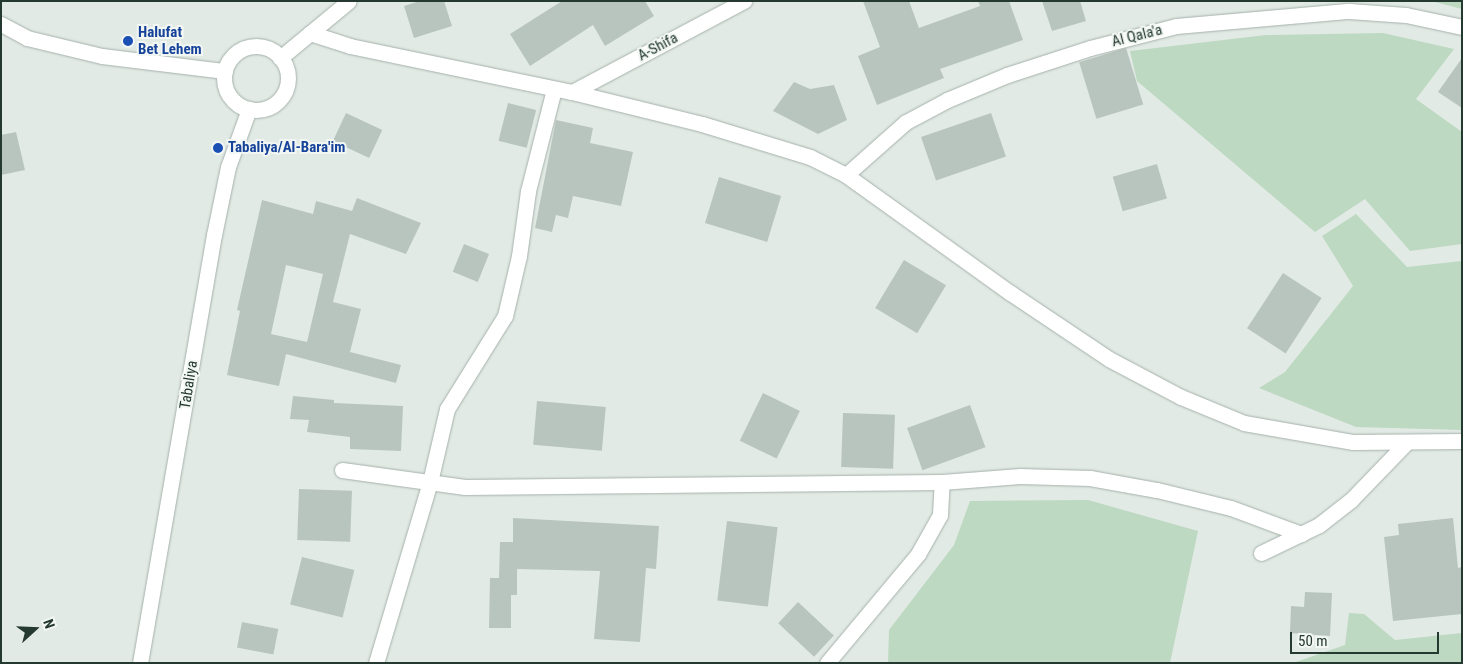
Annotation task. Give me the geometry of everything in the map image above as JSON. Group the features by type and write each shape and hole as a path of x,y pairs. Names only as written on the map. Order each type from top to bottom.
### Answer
{"street":[{"path":"280,58 349,1"},
{"name":"A-Shifa","path":"572,92 744,1"},
{"name":"Al Qala'a","path":"846,175 906,122 947,100 1007,75 1090,48 1176,26 1373,7 1462,27"},
{"path":"1,24 27,38 102,56 225,71"},
{"path":"310,33 350,46 572,92 756,138 810,157 846,175 1109,359 1182,397 1244,422 1296,434 1353,442 1405,444 1462,441"},
{"path":"253,46 264,47 280,58 287,76 283,95 268,108 249,110 232,99 224,81 225,71 235,54 253,46"},
{"path":"376,663 430,482 447,409 505,316 519,256 528,191 554,89"},
{"name":"Tabaliya","path":"140,663 214,235 228,167 249,110"},
{"path":"1261,553 1301,534 1351,500 1405,444"},
{"path":"342,470 465,487 942,482 1020,476 1090,478 1157,490 1231,508 1301,534"},
{"path":"827,663 918,554 940,515 942,482"}],"green space":[{"path":"1431,1 1462,1 1462,9"},
{"path":"1383,33 1454,49 1416,99 1462,132 1462,244 1410,251 1365,199 1315,232 1137,81 1130,51 1266,35"},
{"path":"1356,214 1407,267 1462,261 1462,430 1356,427 1259,388 1285,372 1353,286 1322,236"},
{"path":"1088,500 1198,531 1170,663 888,663 889,630 954,545 970,501"},
{"path":"1349,613 1364,614 1395,640 1462,633 1462,663 1293,663 1345,645"}],"building":[{"path":"420,1 444,1 452,26 414,38 404,6"},
{"path":"562,1 645,1 654,16 605,46 593,25 530,66 510,34"},
{"path":"863,1 909,1 919,28 980,6 978,1 1009,1 1023,40 940,69 944,78 877,105 858,56 880,47"},
{"path":"1042,1 1080,1 1086,21 1052,31"},
{"path":"1126,48 1143,104 1096,119 1079,62"},
{"path":"1462,58 1462,108 1438,92"},
{"path":"794,82 810,89 834,85 847,120 818,134 773,111"},
{"path":"508,103 536,110 527,148 499,141"},
{"path":"346,113 382,130 369,158 333,141"},
{"path":"991,113 1006,156 936,181 921,137"},
{"path":"556,120 593,128 590,143 633,152 621,206 573,196 568,218 556,215 552,232 535,228"},
{"path":"16,132 25,170 1,175 1,135"},
{"path":"1157,164 1167,199 1123,211 1113,177"},
{"path":"719,177 781,196 767,242 705,223"},
{"path":"357,198 421,223 406,254 350,234 333,302 361,309 350,352 401,365 396,383 286,354 279,386 227,375 240,311 237,310 262,200 313,214 316,201 352,211","holes":["286,265 323,274 307,342 271,334"]},
{"path":"464,244 489,254 478,282 453,272"},
{"path":"904,260 946,285 917,333 875,308"},
{"path":"1283,273 1322,298 1286,353 1247,328"},
{"path":"763,393 800,411 777,459 740,441"},
{"path":"293,396 334,400 334,403 403,406 401,451 350,449 350,437 307,432 309,420 290,419"},
{"path":"537,401 606,407 602,451 533,445"},
{"path":"970,405 985,447 922,470 907,428"},
{"path":"843,413 895,415 893,469 841,467"},
{"path":"299,489 352,491 350,542 297,540"},
{"path":"513,518 659,526 656,569 646,568 640,642 594,639 600,571 517,569 517,595 511,595 511,628 489,628 490,578 499,578 500,542 513,542"},
{"path":"1453,518 1458,568 1462,567 1462,614 1393,621 1384,537 1399,535 1398,524"},
{"path":"727,521 778,527 768,607 717,600"},
{"path":"302,557 354,570 343,618 290,605"},
{"path":"1305,592 1332,593 1330,636 1290,633 1291,606 1304,607"},
{"path":"798,602 834,635 814,657 778,623"},
{"path":"242,622 278,629 273,655 237,648"}],"place":[{"name":"Halufat Bet Lehem","path":"128,41"},
{"name":"Tabaliya/Al-Bara'im","path":"218,148"}]}
